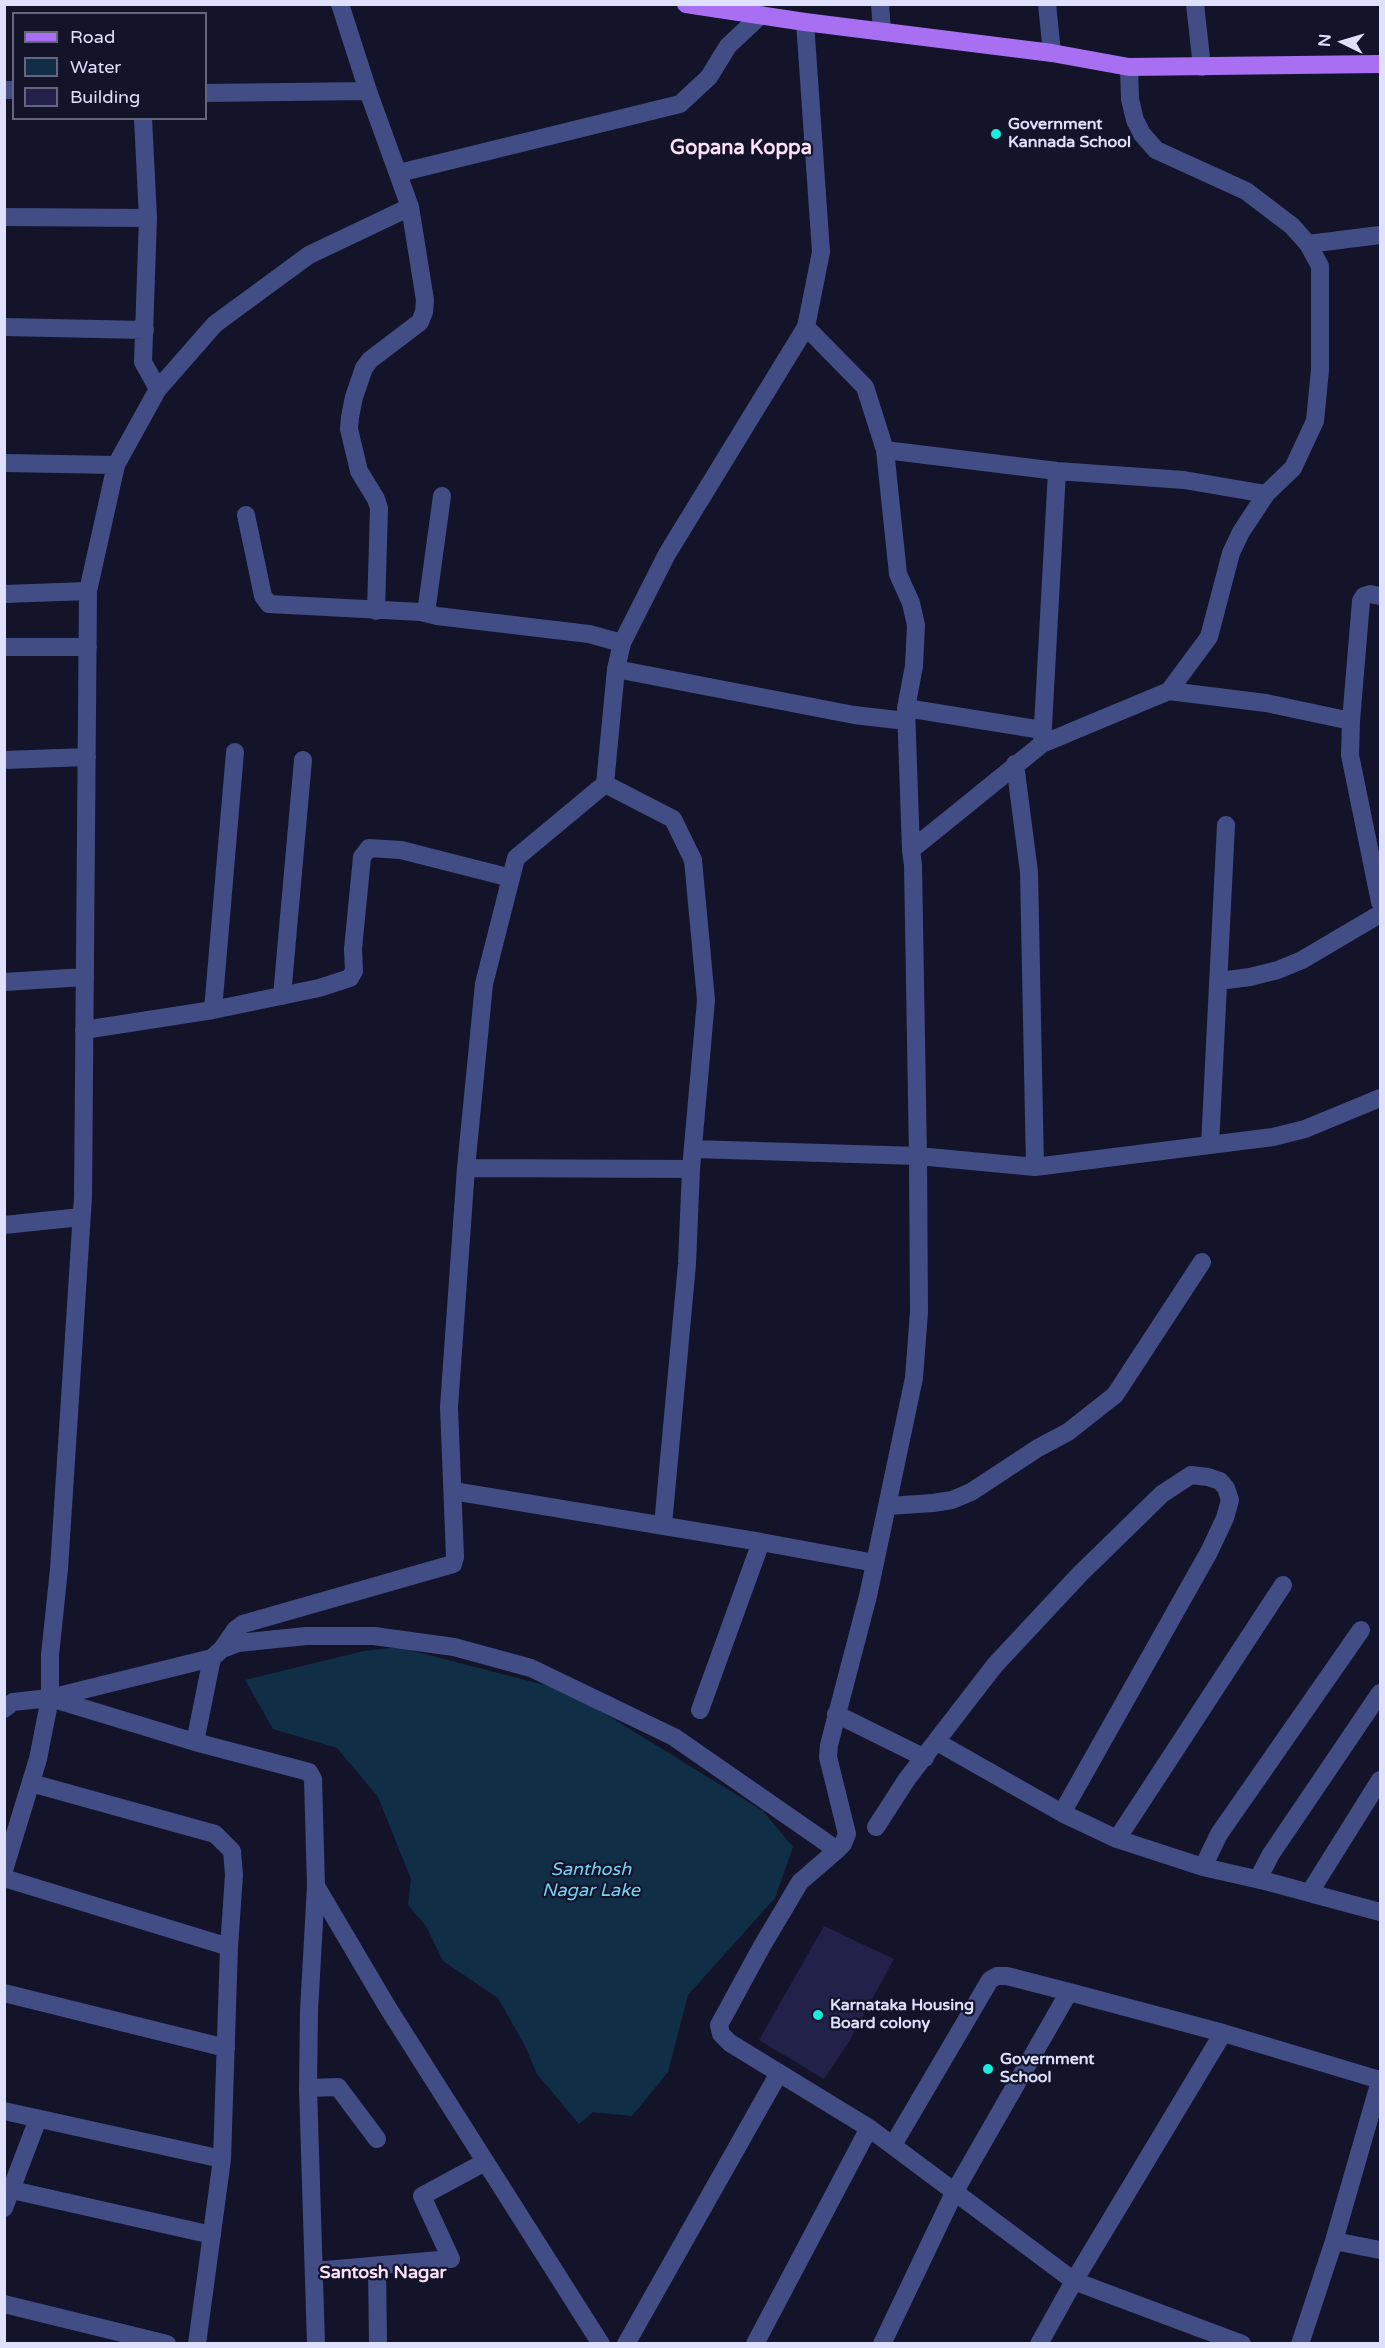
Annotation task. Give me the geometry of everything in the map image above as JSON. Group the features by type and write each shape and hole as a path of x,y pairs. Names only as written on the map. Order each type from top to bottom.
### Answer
{"main road":[{"path":"686,4 805,22 1052,53 1129,68 1380,64"}],"street":[{"path":"340,4 368,91 410,207 425,300 420,322 370,360 364,368 350,417 349,429 359,471 379,508 376,611"},
{"path":"880,4 882,31"},
{"path":"1047,4 1052,53"},
{"path":"1196,4 1202,67"},
{"path":"399,173 680,104 709,77 728,46 761,15"},
{"path":"195,1742 217,1654 235,1630 243,1624 453,1564 455,1557 453,1491 448,1407 466,1168 484,984 516,858 604,784 616,669 622,643 667,554 806,327 821,252 805,22"},
{"path":"1129,68 1130,99 1135,120 1142,134 1156,150 1246,191 1292,226 1308,244 1320,266 1320,370 1315,421 1293,468 1266,494 1241,531 1231,553 1209,637 1169,691"},
{"path":"207,93 368,91"},
{"path":"143,120 148,218 143,362 158,389"},
{"path":"4,1870 38,1759 50,1698 50,1655 58,1569 81,1217 88,591 116,465 158,389 215,324 309,255 410,207"},
{"path":"4,217 148,218"},
{"path":"1308,244 1380,235"},
{"path":"4,327 145,330"},
{"path":"806,327 865,387 885,450 898,574 911,603 916,625 914,666 906,714 913,865 919,1312 914,1378 888,1506 836,1714 828,1757 847,1834 843,1844 801,1882 762,1946 719,2025 721,2034 730,2043 894,2145 1074,2281 1242,2343"},
{"path":"885,450 1057,471 1184,480 1266,494"},
{"path":"4,462 116,465"},
{"path":"1042,737 1057,471"},
{"path":"426,613 442,496"},
{"path":"246,515 263,596 266,602 273,605 426,613 589,634 622,643"},
{"path":"4,594 88,591"},
{"path":"1380,596 1370,594 1364,596 1361,601 1350,755 1380,902"},
{"path":"4,647 88,647"},
{"path":"616,669 854,715 906,714 1042,737"},
{"path":"911,850 1015,764 1042,737 1169,691 1266,703 1351,721"},
{"path":"213,1010 235,752"},
{"path":"4,760 87,756"},
{"path":"282,996 303,760"},
{"path":"1015,764 1029,872 1035,1167"},
{"path":"604,784 672,819 693,861 706,1000 691,1169 687,1264 663,1525"},
{"path":"1210,1145 1226,825"},
{"path":"84,1030 213,1010 344,981 353,975 362,857 366,850 372,847 401,850 511,878"},
{"path":"1219,981 1278,970 1302,960 1380,914"},
{"path":"4,982 85,977"},
{"path":"694,1149 918,1156 1035,1167 1274,1137 1305,1129 1380,1098"},
{"path":"466,1168 691,1169"},
{"path":"4,1225 81,1217"},
{"path":"888,1506 952,1500 971,1492 1038,1448 1068,1432 1115,1395 1202,1262"},
{"path":"876,1827 906,1779 995,1665 1080,1574 1162,1494 1191,1475 1220,1481 1226,1488 1230,1500 1225,1518 1209,1552 1062,1813"},
{"path":"453,1491 663,1525 875,1563"},
{"path":"700,1710 761,1542"},
{"path":"1118,1839 1283,1585"},
{"path":"1203,1867 1219,1834 1361,1630"},
{"path":"4,1709 13,1702 50,1698 217,1654 238,1643 306,1636 374,1636 454,1647 531,1668 674,1737 837,1850"},
{"path":"1257,1879 1271,1854 1380,1693"},
{"path":"50,1698 195,1742 309,1772 313,1779 316,1886 309,2011 308,2088 316,2343"},
{"path":"836,1714 924,1758"},
{"path":"937,1742 1062,1813 1118,1839 1203,1867 1310,1892 1380,1912"},
{"path":"1310,1892 1380,1780"},
{"path":"31,1783 215,1834 232,1851 234,1875 229,1947 222,2159 197,2343"},
{"path":"4,1878 229,1947"},
{"path":"316,1886 388,2008 601,2343"},
{"path":"894,2145 990,1980 997,1976 1007,1976 1223,2033 1380,2081 1334,2241 1300,2343"},
{"path":"882,2343 955,2191 1069,1992"},
{"path":"4,1993 226,2048"},
{"path":"1039,2343 1223,2033"},
{"path":"626,2343 779,2073"},
{"path":"308,2088 339,2086 376,2139"},
{"path":"4,2111 222,2159"},
{"path":"4,2208 38,2119"},
{"path":"755,2343 869,2128"},
{"path":"314,2271 451,2259 423,2196 485,2162"},
{"path":"12,2190 212,2235"},
{"path":"1334,2241 1380,2250"},
{"path":"376,2266 378,2343"},
{"path":"4,2304 167,2343"}],"water":[{"name":"Santhosh Nagar Lake","path":"398,1647 552,1687 589,1704 763,1811 793,1847 775,1898 688,1995 668,2072 632,2116 593,2112 579,2124 537,2074 525,2046 498,1998 443,1961 426,1926 408,1905 411,1879 378,1797 337,1748 273,1729 245,1680 364,1651"}],"building":[{"name":"Karnataka Housing Board colony","path":"824,1926 894,1959 850,2040 824,2079 759,2040"}],"place":[{"name":"Government Kannada School","path":"996,134"},
{"name":"Karnataka Housing Board colony","path":"818,2015"},
{"name":"Government School","path":"988,2069"}],"district":[{"name":"Gopana Koppa","path":"741,149"},
{"name":"Santosh Nagar","path":"383,2273"}]}
